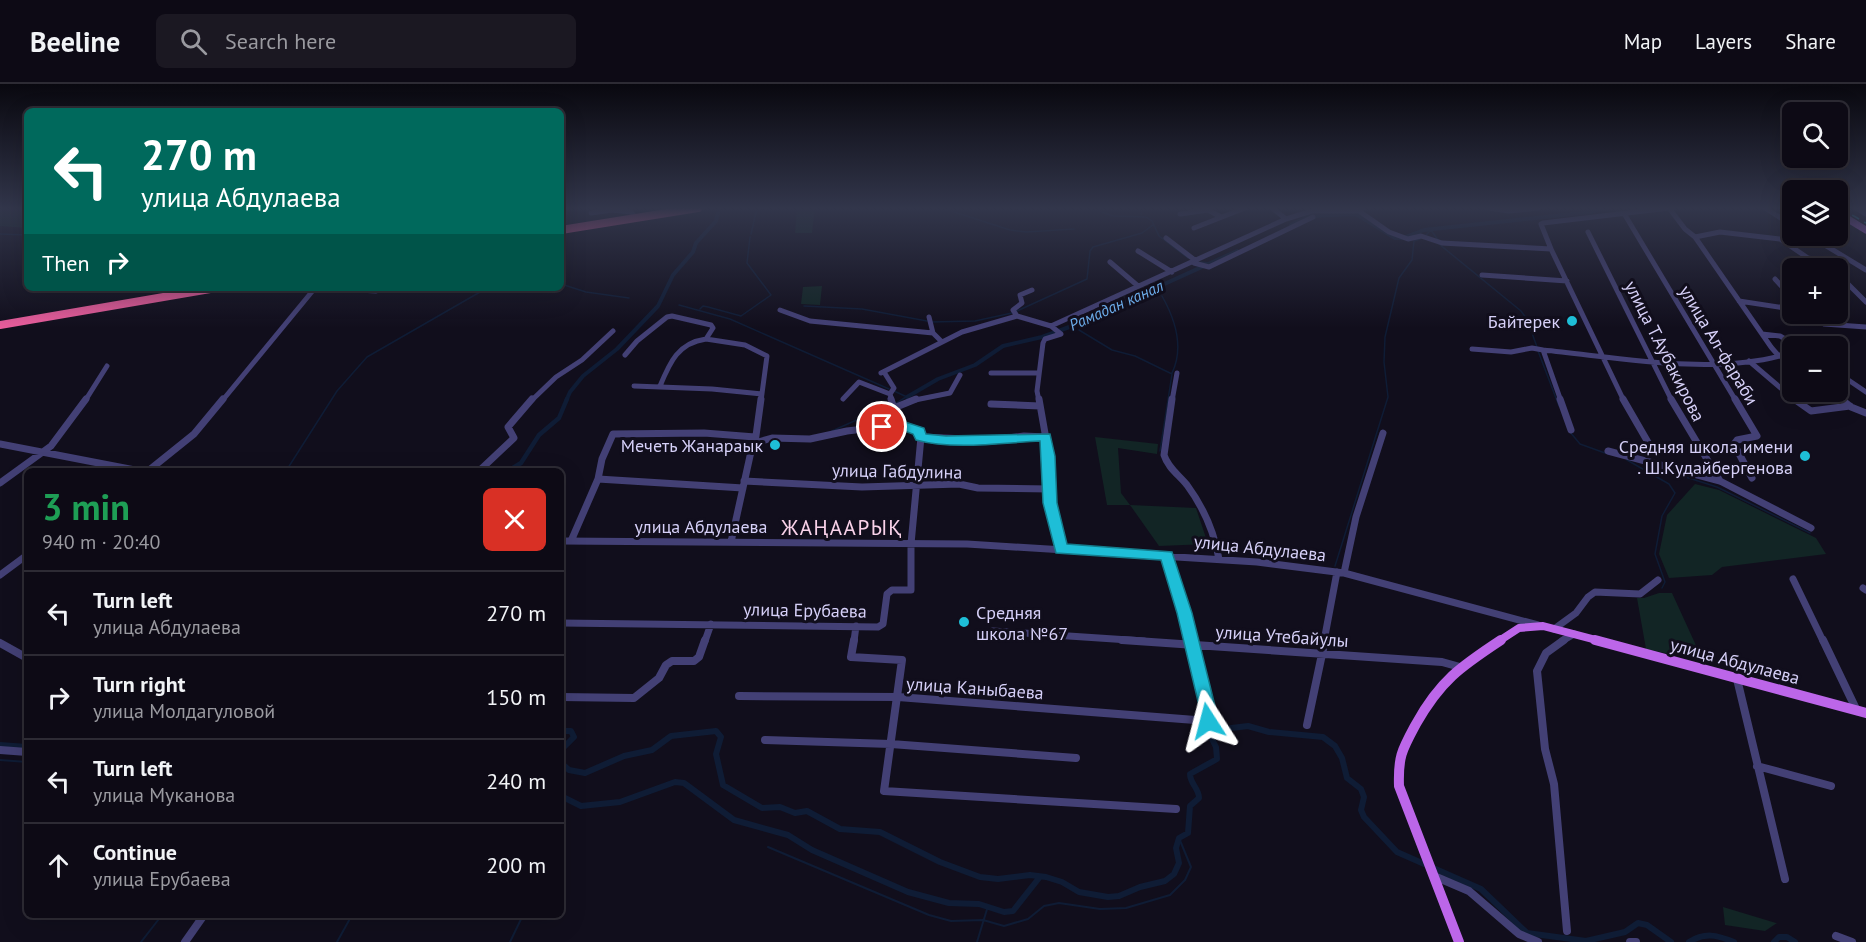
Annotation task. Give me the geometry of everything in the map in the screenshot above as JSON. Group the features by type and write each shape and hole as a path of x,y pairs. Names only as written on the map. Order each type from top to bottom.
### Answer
{"highway":[{"path":"0,325 198,291"}],"main road":[{"name":"улица Абдулаева","path":"1548,627 1861,712"},
{"path":"1459,942 1399,786 1398,763 1402,749 1430,699 1460,668 1518,628 1548,627"}],"street":[{"path":"1178,248 1194,262 1209,267 1248,248"},
{"path":"899,424 890,394 894,388 893,383 883,372 962,332 1017,316 1023,316 1042,326 1051,326 1224,248"},
{"path":"1534,248 1551,249 1601,355 1649,444"},
{"name":"улица Т.Аубакирова","path":"1596,248 1691,437 1720,481"},
{"name":"улица Ал-фараби","path":"1645,248 1756,436 1737,440 1734,444 1752,478"},
{"path":"1472,349 1511,352 1532,348 1698,364 1771,360 1780,356 1762,334 1703,248"},
{"path":"1793,248 1808,258"},
{"path":"1830,248 1866,270"},
{"path":"1138,251 1172,272"},
{"path":"1110,262 1138,286"},
{"path":"1482,275 1567,281"},
{"path":"1775,279 1782,287"},
{"path":"1848,284 1866,302"},
{"path":"1017,316 1013,310 1022,303 1020,296 1032,290"},
{"path":"152,468 194,434 313,291"},
{"path":"1739,301 1782,307"},
{"path":"780,310 799,317 844,325 916,334 933,333"},
{"path":"625,355 637,341 667,317 672,316 711,325 713,328 706,339"},
{"path":"929,316 933,333 942,342"},
{"path":"1824,324 1866,327"},
{"path":"1051,326 1061,334 1045,339 1043,343 1037,391 1046,437 1050,503 1061,549"},
{"path":"482,468 514,438 508,427 525,406 561,372 582,360 613,331"},
{"path":"1762,334 1782,337"},
{"path":"660,386 674,355 688,342 706,339 735,341 767,356 755,440 731,542"},
{"path":"1543,350 1572,430"},
{"path":"1749,361 1811,411 1850,406"},
{"path":"0,483 44,452 89,395 107,366"},
{"path":"991,373 1038,373"},
{"path":"1177,373 1167,424 1168,433 1164,456 1207,514 1220,559"},
{"path":"894,408 911,400 950,393 960,375"},
{"path":"1848,380 1866,392"},
{"path":"843,399 859,382 890,394"},
{"path":"634,386 762,394"},
{"path":"1845,402 1866,413"},
{"path":"991,404 1040,406"},
{"path":"571,541 598,479 602,459 613,434 704,433 755,440 810,439 899,424 919,431 921,437 989,440 1024,436 1046,437"},
{"path":"1307,725 1337,580 1383,433"},
{"name":"улица Ерубаева","path":"564,623 878,627 883,624 887,594 891,590 911,590 911,544 921,437"},
{"path":"0,444 125,468"},
{"path":"1608,451 1720,481 1811,528"},
{"name":"улица Габдулина","path":"598,479 862,487 915,484 1050,489"},
{"name":"улица Абдулаева","path":"564,541 968,544 1220,559 1340,573 1548,627"},
{"path":"1167,555 1192,645"},
{"path":"0,575 24,557"},
{"path":"1793,579 1861,712"},
{"path":"1548,627 1576,613 1588,597 1595,592 1640,594 1658,580"},
{"path":"564,697 634,698 659,678 666,665 672,662 694,661 699,657 711,624"},
{"path":"856,626 851,657 902,660 884,791 1176,809"},
{"name":"улица Утебайулы","path":"993,631 1442,662 1460,668"},
{"path":"1567,931 1554,784 1545,749 1538,670 1539,660 1544,653 1574,634"},
{"path":"0,643 24,656"},
{"name":"улица Каныбаева","path":"739,696 898,697 1208,721 1209,714 1192,645"},
{"path":"1737,679 1785,879"},
{"path":"765,740 891,744 1076,758"},
{"path":"0,750 24,752"},
{"path":"1757,766 1831,786"},
{"path":"1432,870 1470,891 1514,930 1530,941 1538,942"},
{"path":"185,942 202,918"},
{"path":"1836,936 1852,942"},
{"path":"1630,942 1636,942"}],"green space":[{"path":"822,286 820,305 801,304 803,287"},
{"path":"1095,437 1158,444 1157,454 1118,448 1121,493 1130,505 1107,505"},
{"path":"1695,484 1719,490 1816,538 1826,554 1722,567 1712,575 1669,578 1659,554 1667,515"},
{"path":"1130,505 1196,508 1208,544 1159,546"},
{"path":"1659,593 1672,593 1699,652 1677,648 1675,655 1646,649 1637,598"},
{"path":"1723,907 1777,923 1765,931 1725,925"}],"waterway":[{"path":"566,401 583,376 617,349 658,306 673,275 694,248"},
{"path":"700,309 703,306 741,316 771,295 747,263 749,248"},
{"path":"1017,311 1087,279 1092,248"},
{"path":"1175,248 1188,258"},
{"path":"1335,566 1388,397 1384,362 1385,337 1399,278 1412,260 1413,248"},
{"path":"1444,248 1521,311 1527,319 1537,347"},
{"name":"Рамадан канал","path":"907,397 938,379 975,365 1003,346 1042,337 1072,326 1237,251"},
{"name":"Рамадан канал","path":"1201,262 1209,263"},
{"path":"564,285 586,292 629,298"},
{"path":"288,468 337,391 367,357 482,291"},
{"path":"1162,296 1171,314 1178,344 1176,363 1172,373"},
{"path":"679,305 730,319 889,389"},
{"path":"804,306 862,309 927,321"},
{"path":"931,322 975,321 1012,313"},
{"path":"1084,320 1079,330 1112,350 1135,356 1172,374 1160,451"},
{"path":"1538,351 1559,406"},
{"path":"894,391 907,397"},
{"path":"895,404 906,397"},
{"path":"513,468 521,463 539,435 559,418 567,399"},
{"path":"832,431 890,405"},
{"path":"1570,432 1580,444 1605,453"},
{"path":"1627,460 1669,484 1675,493 1662,516 1655,554 1665,582 1662,588"},
{"path":"1648,465 1717,487 1810,533"},
{"path":"564,766 569,770 585,773 624,756 652,750 671,736 716,731 721,737 716,754 723,785 762,808 780,807 795,813 807,811 840,829 880,832 940,862 980,877 998,879 1030,875 1046,877 1062,882 1079,892 1108,897 1119,896 1140,887 1165,881 1174,874 1179,863 1176,848 1179,838 1188,833 1190,806 1199,798 1190,774 1217,759 1216,747 1211,737 1215,730 1248,726 1269,732 1323,737 1335,746 1342,758 1347,778 1361,789 1364,797 1361,810 1364,817 1397,852 1481,889 1527,933 1586,941 1625,932 1638,923 1647,925 1671,942"},
{"path":"564,731 571,731 574,737 564,747"},
{"path":"0,745 24,747"},
{"path":"0,760 24,762"},
{"path":"564,798 581,806 620,802 675,782 684,783 734,820 788,835 812,850 908,892 949,903 979,904 1004,912 1013,911 1039,878"},
{"path":"984,920 1004,926 1028,919 1044,906 1059,903 1100,909 1126,908 1170,895 1185,880 1191,867 1179,838"},
{"path":"768,847 929,915 951,921 984,920"},
{"path":"984,920 988,906"},
{"path":"141,942 160,918"},
{"path":"337,942 350,918"},
{"path":"510,942 522,918"},
{"path":"977,942 984,920"},
{"path":"1689,942 1700,937 1711,936 1734,942"},
{"path":"1774,942 1779,937 1787,937 1795,942"}],"place":[{"name":"Байтерек","path":"1572,321"},
{"name":"Мечеть Жанараык","path":"775,445"},
{"name":"Средняя школа имени . Ш.Кудайбергенова","path":"1805,456"},
{"name":"Средняя школа №67","path":"964,622"}],"district":[{"name":"ЖАҢААРЫҚ","path":"842,527"}],"route":[{"path":"882,427 899,424 919,431 921,437 946,440 1046,437 1049,456 1050,503 1061,549 1167,555 1185,613 1209,714 1208,721"}]}
